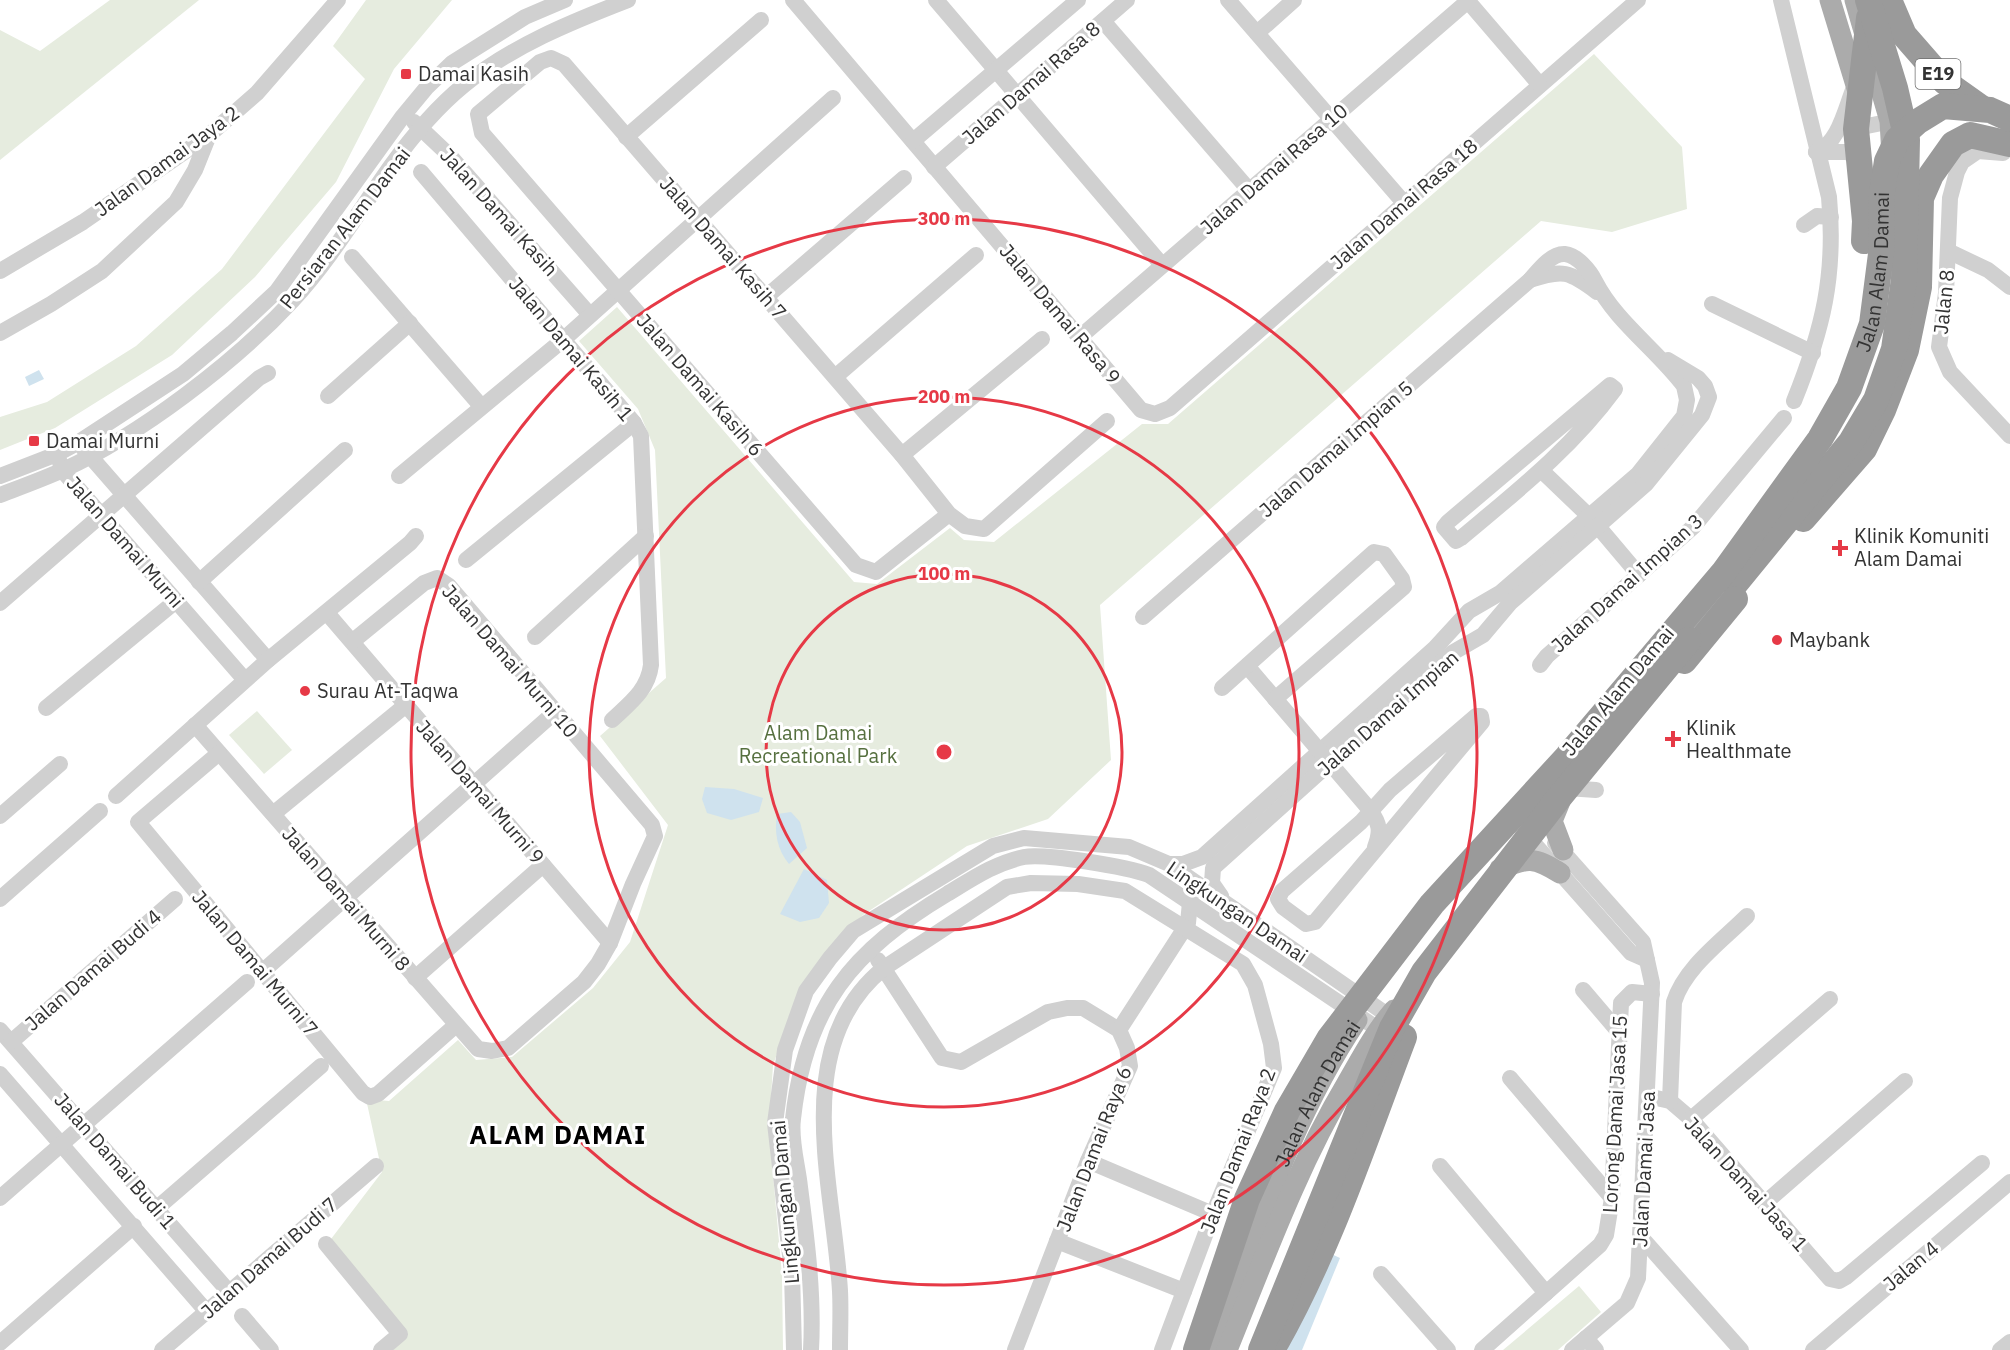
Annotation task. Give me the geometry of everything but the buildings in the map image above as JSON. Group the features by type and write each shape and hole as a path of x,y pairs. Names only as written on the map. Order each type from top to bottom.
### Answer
{"highway":[{"path":"1723,573 1826,406 1858,331 1865,222 1856,129 1869,27 1868,0"},
{"path":"1261,1350 1275,1310 1392,1028 1424,972 1558,799 1851,442 1876,400 1894,349 1904,279 1907,140 1895,88 1868,0"},
{"name":"E19","path":"1889,0 1904,35 1944,82 2010,128"},
{"name":"E19","path":"1896,0 1911,34 1947,74 2003,114"},
{"path":"1196,1350 1247,1199 1287,1111 1329,1039 1432,904 1567,757 1723,573 1820,439 1850,388 1872,324 1881,254 1884,182 1887,161 1897,140 1917,122 1943,106 2003,114"},
{"path":"1272,1350 1290,1318 1345,1192 1404,1037 1435,980 1575,794 1735,599 1864,449 1906,351 1918,287 1921,198 1931,175 1953,144 1970,135 2010,144"}],"main road":[{"name":"Jalan Alam Damai","path":"1211,1350 1294,1130 1325,1070 1364,1010 1431,919 1515,815 1820,448 1850,399 1871,335 1877,271 1873,171 1867,126 1830,0"},
{"name":"Jalan Alam Damai","path":"1227,1350 1289,1196 1322,1126 1383,1023 1499,869 1567,788 1843,442 1869,398 1891,333 1898,271 1890,121 1855,0"},
{"path":"1880,82 1896,99 1924,116"},
{"path":"1563,850 1552,821 1567,788"},
{"path":"1499,869 1531,859 1542,861 1560,873"},
{"path":"1188,1350 1201,1334 1225,1314"}],"street":[{"name":"Jalan Damai Jaya 2","path":"0,271 83,222 209,135 257,93 338,0"},
{"name":"Persiaran Alam Damai","path":"0,476 57,454 79,442 183,374 232,333 277,291 403,116 452,63 525,17 565,0"},
{"name":"Persiaran Alam Damai","path":"0,495 89,457 194,388 244,347 292,301 423,128 463,86 513,52 566,24 628,0"},
{"name":"Jalan Damai Rasa 9","path":"793,0 1141,410 1155,414 1170,408"},
{"path":"936,0 1162,265"},
{"name":"Jalan Damai Rasa 8","path":"913,141 1078,0"},
{"name":"Jalan Damai Rasa 8","path":"934,167 1127,0"},
{"path":"1228,0 1405,204"},
{"path":"1257,33 1294,0"},
{"path":"1468,0 1540,85"},
{"name":"Jalan Damai Rasa 10","path":"1080,337 1468,0"},
{"name":"Jalan Damai Rasa 18","path":"1170,408 1540,85 1618,7 1638,0"},
{"path":"1781,0 1816,152 1829,197 1831,217 1829,279 1823,319 1813,353 1794,401"},
{"path":"626,137 761,20"},
{"path":"1103,21 1249,190"},
{"name":"Jalan Damai Kasih 7","path":"478,114 540,62 551,58 564,64 902,455 949,514"},
{"path":"1816,152 1828,146 1838,129 1856,84"},
{"path":"399,476 564,339 832,98"},
{"path":"1867,126 1924,116 1972,112 2003,114"},
{"name":"Jalan Damai Kasih 6","path":"478,114 482,133 856,565 876,572 949,514"},
{"name":"Jalan Damai Kasih","path":"403,116 423,128 590,315"},
{"path":"0,333 102,271 176,202 195,170 209,135"},
{"name":"Jalan 8","path":"2010,156 1978,151 1962,162 1950,198 1941,326 1942,353 1950,372 2010,436"},
{"path":"1816,152 1848,152 1873,171"},
{"name":"Jalan Damai Kasih 1","path":"421,172 564,339 634,423 641,436 644,451 650,678 634,700 612,720"},
{"path":"766,297 903,178"},
{"path":"1804,225 1817,216 1831,217"},
{"path":"1948,251 1988,270 2010,287"},
{"name":"Jalan Damai Impian","path":"1169,864 1183,864 1202,857 1452,652 1484,635 1510,603 1595,522 1638,474 1684,416 1687,400 1684,386 1656,354 1644,345 1602,296 1592,276 1577,259 1568,254 1559,254 1543,265 1530,280"},
{"path":"835,377 976,255"},
{"path":"352,257 481,406"},
{"name":"Jalan Damai Impian 5","path":"1143,617 1530,280"},
{"path":"1712,304 1813,353"},
{"path":"328,396 410,323"},
{"path":"902,455 1042,339"},
{"path":"0,603 259,378 268,373"},
{"path":"1610,385 1615,389 1588,426 1542,471 1461,538 1456,541 1447,532 1444,527 1448,522 1599,393 1610,385"},
{"name":"Jalan Damai Impian 3","path":"1540,665 1546,656 1693,527 1784,418"},
{"path":"949,514 964,526 984,529 1107,421"},
{"path":"466,560 634,423"},
{"name":"Jalan Damai Murni","path":"79,442 89,457 268,660"},
{"path":"199,582 345,450"},
{"name":"Jalan Damai Murni","path":"57,454 62,470 245,680"},
{"path":"1542,471 1595,522 1639,575"},
{"name":"Jalan Damai Impian","path":"1225,902 1212,883 1213,868 1435,648 1468,611 1500,593 1595,522"},
{"path":"116,796 268,660 327,613 416,536"},
{"path":"535,637 646,536"},
{"path":"1222,688 1374,552 1384,554 1402,579 1404,587 1275,699"},
{"name":"Jalan Damai Murni 10","path":"353,642 424,583 437,578 449,586 652,825 656,836 633,884 610,943"},
{"name":"Jalan Damai Murni","path":"200,628 210,627 218,615 213,598"},
{"path":"46,708 176,601"},
{"name":"Jalan Damai Murni 9","path":"327,613 610,943"},
{"path":"1247,666 1379,823 1380,833 1374,851"},
{"path":"273,814 406,705"},
{"path":"262,972 347,900 555,712"},
{"path":"1481,716 1482,722 1315,922 1306,924 1283,907 1278,899 1282,891 1360,822 1370,810 1472,718 1481,716"},
{"name":"Jalan Damai Murni 8","path":"195,725 478,1049 492,1051 508,1048 584,982 610,943"},
{"name":"Jalan Damai Murni 7","path":"219,753 138,822 363,1093 370,1097 456,1025"},
{"path":"0,816 60,764"},
{"path":"1567,788 1596,790"},
{"path":"1370,810 1384,817 1391,817 1411,806"},
{"path":"0,899 100,812"},
{"name":"Jalan Damai Jasa","path":"1515,815 1532,830 1563,850 1643,942 1652,994 1640,1236 1635,1289 1628,1303 1591,1344 1572,1350"},
{"name":"Jalan Damai Jasa","path":"1532,830 1560,873 1631,953 1647,960"},
{"name":"Lingkungan Damai","path":"794,1350 792,1272 775,1123 785,1050 806,991 853,931 993,846 1024,838 1129,847 1169,864 1225,902 1364,1010"},
{"name":"Lingkungan Damai","path":"811,1350 810,1270 792,1122 805,1055 827,1002 869,949 935,902 1000,863 1028,856 1130,868 1149,875 1383,1023"},
{"path":"415,978 543,864"},
{"path":"869,949 884,968 942,1058 951,1062 960,1062 1048,1012 1057,1010 1083,1008 1119,1030 1185,928 1193,879"},
{"name":"Jalan Damai Raya 2","path":"840,1350 840,1291 824,1142 825,1079 835,1040 854,999 868,981 884,968 1007,887 1031,883 1078,885 1125,891 1243,964 1250,974 1271,1044 1274,1068 1213,1214 1162,1350"},
{"name":"Jalan Damai Budi 4","path":"5,1036 176,899"},
{"path":"1670,1101 1674,1002 1678,988 1687,976 1747,916"},
{"path":"0,1198 247,982"},
{"path":"1583,990 1618,1031"},
{"name":"Lorong Damai Jasa 15","path":"1482,1350 1600,1245 1606,1235 1612,1198 1621,1003 1632,992 1652,994"},
{"path":"1691,1119 1830,999"},
{"name":"Jalan Damai Raya 6","path":"1015,1350 1088,1161 1130,1066 1127,1048 1119,1030"},
{"name":"Jalan Damai Budi 1","path":"5,1036 230,1293"},
{"path":"156,1209 321,1066"},
{"path":"0,1074 207,1312"},
{"path":"1510,1078 1612,1198"},
{"path":"1765,1203 1905,1081"},
{"name":"Jalan Damai Jasa 1","path":"1647,1096 1670,1101 1691,1119 1830,1279 1839,1281 1982,1163"},
{"path":"1088,1161 1213,1214"},
{"name":"Jalan Damai Budi 7","path":"162,1350 376,1166"},
{"path":"1440,1166 1546,1293"},
{"name":"Jalan 4","path":"1813,1350 2010,1182"},
{"path":"0,1343 134,1226"},
{"path":"1640,1236 1741,1350"},
{"path":"1057,1241 1184,1291"},
{"path":"326,1244 400,1334 381,1350"},
{"path":"1381,1274 1448,1350"},
{"path":"242,1316 271,1350"},
{"path":"2000,1350 2010,1342"}],"green space":[{"path":"110,0 199,0 0,160 0,30 40,51"},
{"path":"366,0 452,0 394,69 336,182 255,277 172,355 55,428 0,450 0,417 47,402 136,346 222,269 365,79 333,46"},
{"name":"Alam Damai Recreational Park","path":"1594,54 1682,147 1687,209 1612,232 1541,221 1100,605 1111,760 1048,819 967,846 863,915 802,984 773,1065 769,1130 782,1275 783,1350 393,1350 407,1336 331,1239 382,1172 366,1099 389,1101 458,1040 476,1060 512,1057 593,988 630,942 668,825 600,736 666,678 655,450 638,409 579,341 617,307 854,582 877,584 950,528 964,540 994,542 1142,424 1168,424"},
{"path":"257,711 292,750 264,774 229,735"},
{"path":"1579,1286 1601,1312 1558,1350 1503,1350"}],"water":[{"path":"39,370 44,379 29,386 25,377"},
{"path":"705,787 734,789 763,798 759,812 731,820 707,813 702,799"},
{"path":"791,812 800,822 807,848 789,864 779,847 776,821 777,814"},
{"path":"804,869 827,880 829,903 819,918 800,922 780,914"},
{"path":"1327,1252 1340,1258 1302,1350 1287,1350"}],"place":[{"name":"Damai Kasih","path":"406,74"},
{"name":"Damai Murni","path":"34,441"},
{"name":"Klinik Komuniti Alam Damai","path":"1840,548"},
{"name":"Maybank","path":"1777,640"},
{"name":"Surau At-Taqwa","path":"305,691"},
{"name":"Klinik Healthmate","path":"1673,739"}],"district":[{"name":"ALAM DAMAI","path":"558,1135"}]}
